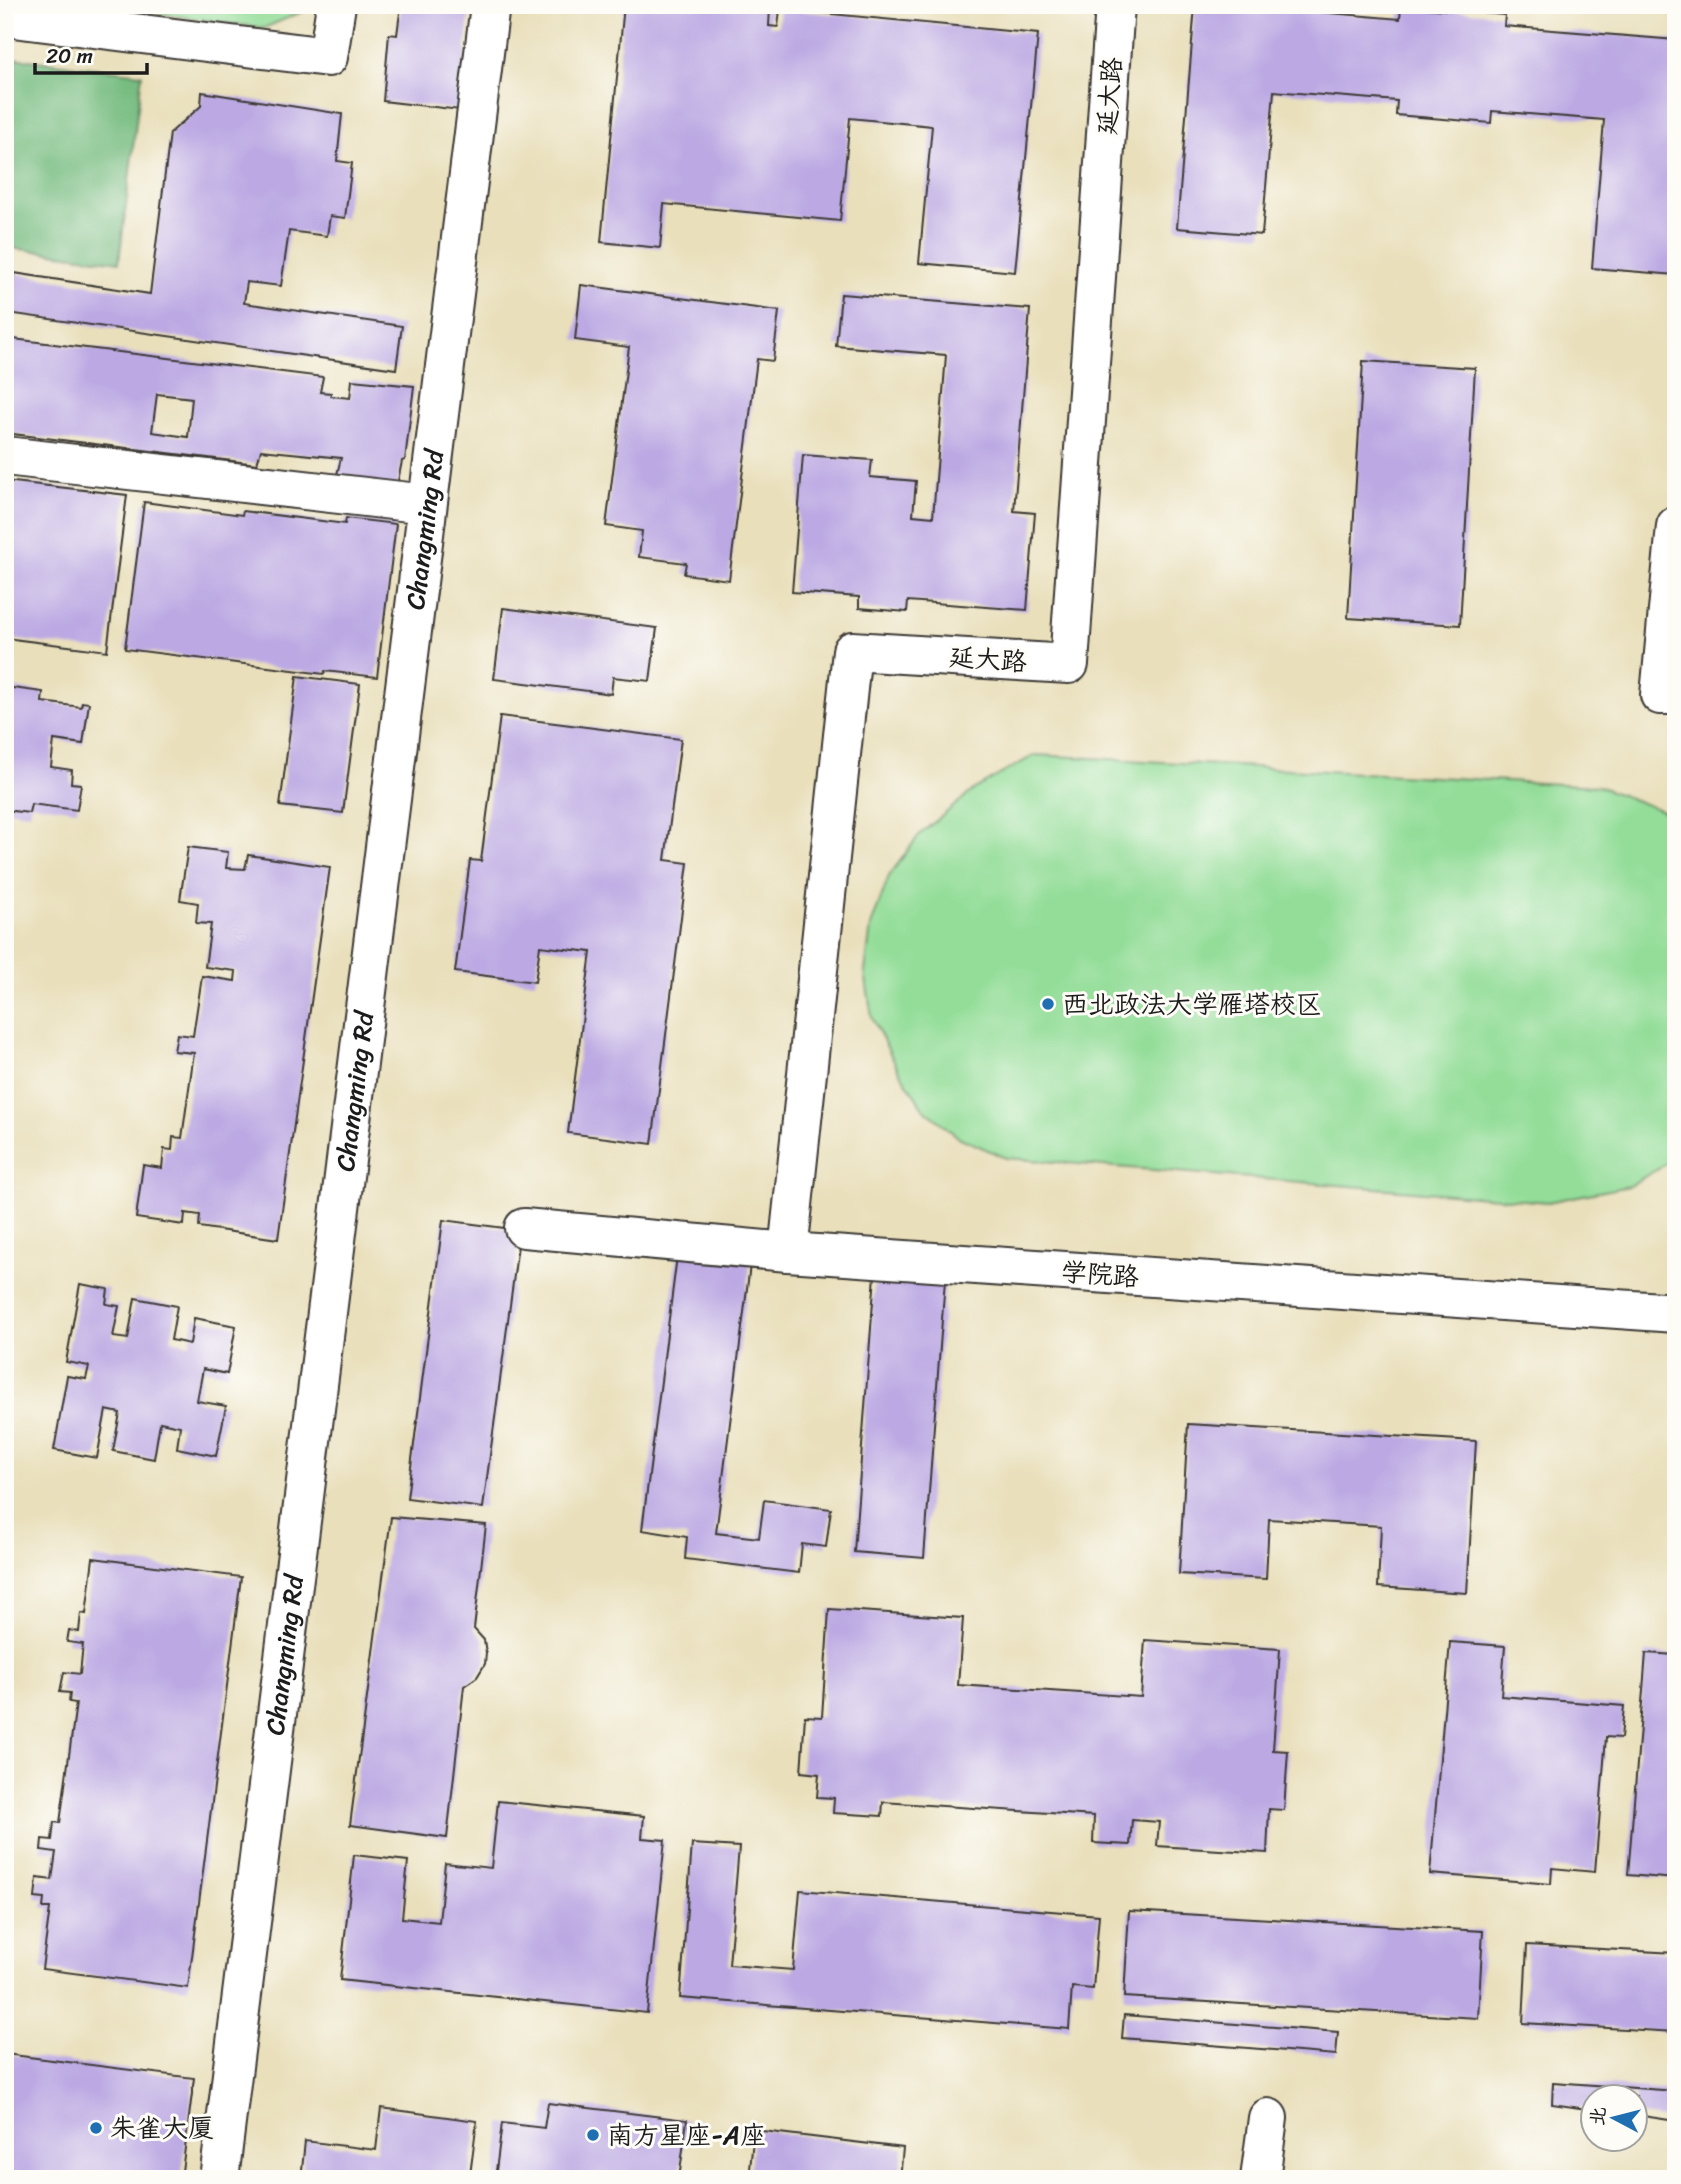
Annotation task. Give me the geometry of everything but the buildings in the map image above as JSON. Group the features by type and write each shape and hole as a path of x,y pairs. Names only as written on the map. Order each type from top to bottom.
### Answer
{"street":[{"path":"5,17 328,57 336,5"},
{"name":"Changming Rd","path":"219,2179 490,5"},
{"name":"延大路","path":"788,1252 852,651 1069,664 1115,5"},
{"path":"5,456 427,504"},
{"path":"1676,526 1660,695 1676,695"},
{"name":"学院路","path":"524,1228 788,1252 1676,1313"},
{"path":"1260,2179 1268,2118"}],"green space":[{"path":"98,5 309,5 309,9 264,28"},
{"path":"5,57 142,74 119,262 5,247"},
{"path":"1035,755 1598,786 1676,816 1676,1158 1629,1186 1548,1202 1006,1158 958,1137 923,1108 899,1071 872,1018 865,972 871,926 889,876 920,834 976,788"}],"place":[{"name":"西北政法大学雁塔校区","path":"1048,1004"},
{"name":"朱雀大厦","path":"96,2128"},
{"name":"南方星座-A座","path":"593,2135"}]}
